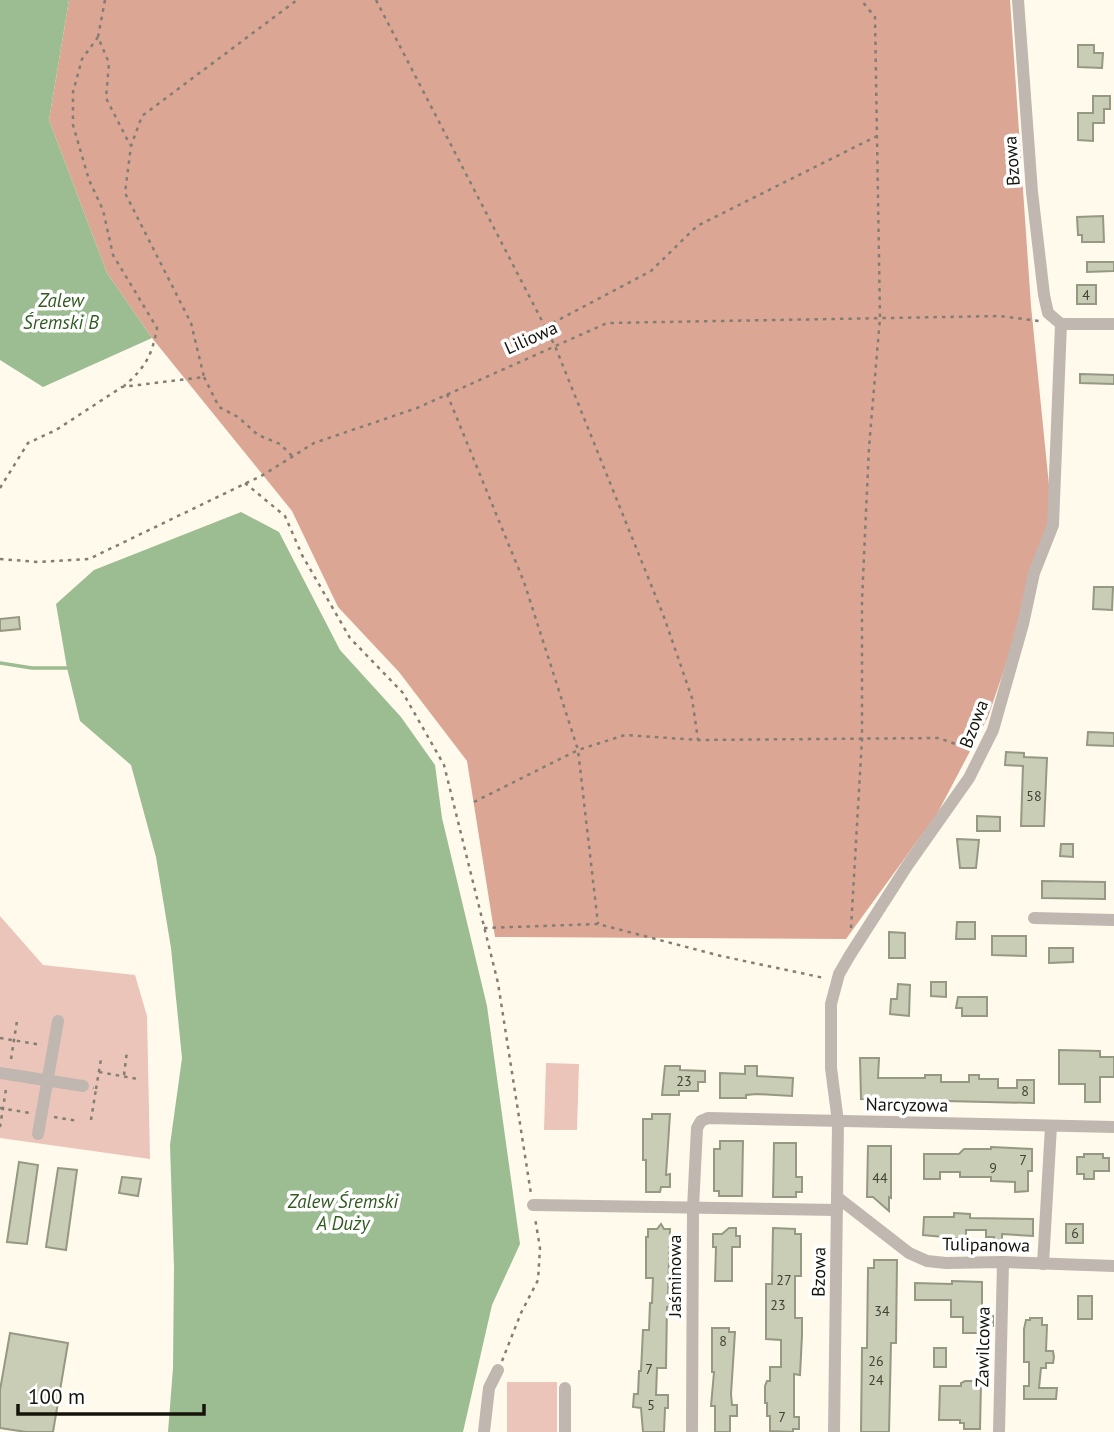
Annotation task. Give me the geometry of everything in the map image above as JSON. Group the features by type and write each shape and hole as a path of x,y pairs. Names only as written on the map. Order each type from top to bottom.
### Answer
{"street":[{"name":"Bzowa","path":"834,1432 838,1122 831,1068 831,1004 837,981 850,955 875,914 969,778 982,754 993,730 1008,680 1034,573 1053,525 1061,324 1048,313 1044,295 1032,192 1018,0"},
{"path":"1061,324 1114,324"},
{"path":"1034,918 1114,920"},
{"path":"38,1134 58,1021"},
{"path":"0,1073 83,1086"},
{"name":"Narcyzowa","path":"701,1121 708,1118 1114,1127"},
{"name":"Jaśminowa","path":"692,1432 693,1208 697,1128 701,1121"},
{"path":"1043,1264 1051,1126"},
{"path":"533,1205 693,1208 837,1203"},
{"name":"Tulipanowa","path":"837,1203 909,1253 928,1261 1114,1266"},
{"name":"Zawilcowa","path":"999,1432 1003,1262"},
{"path":"484,1432 489,1388 498,1370"},
{"path":"565,1388 565,1432"}],"path":[{"path":"0,488 28,443 57,429 122,387 138,374 152,352 156,328 113,255 103,210 89,180 73,125 73,92 82,59 98,37 105,0"},
{"path":"292,457 280,444 258,435 238,417 219,407 204,377 191,323 125,193 131,146 142,116 297,0"},
{"path":"376,0 555,346 664,617 692,698 698,740"},
{"path":"851,928 862,738 862,600 869,447 880,318 875,16 861,0"},
{"path":"98,37 109,63 106,98 131,146"},
{"path":"545,327 651,271 697,226 877,136"},
{"name":"Liliowa","path":"0,559 37,562 89,559 244,483 314,443 417,408 607,323 1000,316 1061,324"},
{"path":"122,387 204,377"},
{"path":"447,394 524,582 578,750 598,923"},
{"path":"244,483 285,516 302,555 350,638 402,693 444,765 498,983 540,1248 538,1280 521,1313 498,1370"},
{"path":"474,802 578,750 625,735 698,740 939,738 982,754"},
{"path":"484,928 598,923 721,956 837,981"},
{"path":"11,1059 17,1021"},
{"path":"0,1038 53,1047"},
{"path":"124,1076 127,1051"},
{"path":"91,1120 101,1059"},
{"path":"99,1072 138,1079"},
{"path":"83,1086 96,1089"},
{"path":"0,1127 6,1089"}],"shaded area":[{"path":"69,0 1010,0 1031,306 1053,525 988,717 937,814 846,939 495,937 467,761 399,672 338,607 292,511 152,338 107,273 49,120"},
{"path":"0,916 43,965 135,975 147,1016 150,1159 0,1138"},
{"path":"546,1063 579,1064 577,1130 544,1130"},
{"path":"507,1382 557,1382 557,1432 507,1432"}],"water":[{"name":"Zalew Śremski B","path":"0,0 69,0 49,120 107,273 152,338 43,387 0,360"},
{"name":"Zalew Śremski A Duży","path":"241,512 279,532 340,650 401,717 435,765 442,818 487,1006 520,1244 492,1305 463,1432 168,1432 173,1368 174,1268 170,1145 182,1058 171,948 156,857 131,765 80,721 56,604 94,570"}],"building":[{"path":"1078,45 1094,45 1094,53 1103,53 1102,68 1078,67"},
{"path":"1093,96 1110,96 1110,109 1104,109 1104,123 1093,123 1093,141 1078,140 1078,113 1093,113"},
{"path":"1103,216 1104,242 1082,242 1082,235 1078,235 1077,217"},
{"path":"1087,262 1114,262 1114,271 1087,272"},
{"path":"1077,285 1096,285 1096,304 1077,304"},
{"path":"1080,374 1114,375 1114,384 1080,383"},
{"path":"1094,587 1113,587 1112,610 1093,609"},
{"path":"19,617 20,629 0,631 0,619"},
{"path":"1088,732 1114,733 1114,746 1087,745"},
{"path":"1006,752 1024,753 1024,757 1047,758 1044,826 1021,826 1023,766 1005,765"},
{"path":"977,816 1000,817 1000,831 977,831"},
{"path":"957,839 979,840 976,868 960,868"},
{"path":"1061,844 1073,844 1073,857 1060,856"},
{"path":"1042,881 1105,882 1105,899 1042,898"},
{"path":"957,922 975,922 975,939 956,939"},
{"path":"889,932 905,933 905,958 889,958"},
{"path":"992,936 1026,936 1026,956 992,955"},
{"path":"1049,948 1073,948 1073,962 1049,963"},
{"path":"931,982 946,982 946,997 931,996"},
{"path":"898,984 910,985 909,1016 890,1014 891,999 897,999"},
{"path":"958,997 987,997 987,1016 962,1016 962,1008 956,1008"},
{"path":"1059,1050 1100,1051 1100,1057 1114,1057 1114,1077 1100,1077 1100,1102 1085,1102 1085,1084 1059,1084"},
{"path":"860,1058 879,1058 878,1078 925,1078 925,1075 941,1075 941,1082 969,1082 969,1075 979,1075 979,1079 998,1079 998,1088 1017,1088 1017,1080 1034,1080 1034,1103 861,1099"},
{"path":"665,1066 680,1066 680,1070 705,1071 705,1082 698,1082 698,1091 662,1095"},
{"path":"745,1066 757,1066 757,1076 793,1078 792,1096 757,1094 746,1095 746,1098 720,1098 720,1073 745,1074"},
{"path":"652,1114 670,1114 666,1175 670,1174 670,1187 661,1187 660,1192 646,1192 643,1119 652,1119"},
{"path":"720,1141 743,1141 742,1196 719,1196 719,1191 714,1191 714,1149 720,1149"},
{"path":"774,1143 796,1143 796,1177 802,1177 802,1192 796,1192 796,1197 773,1197"},
{"path":"868,1146 891,1146 889,1211 873,1197 867,1197"},
{"path":"964,1149 1032,1149 1028,1191 1015,1192 1015,1182 991,1181 991,1177 960,1177 960,1172 940,1172 940,1179 924,1179 924,1154 959,1154"},
{"path":"1084,1154 1103,1154 1103,1158 1109,1158 1109,1171 1094,1171 1094,1179 1084,1179 1084,1174 1077,1174 1077,1157 1084,1157"},
{"path":"19,1162 38,1165 27,1244 7,1242"},
{"path":"58,1168 77,1170 66,1250 46,1247"},
{"path":"122,1177 141,1179 138,1196 119,1193"},
{"path":"954,1213 970,1214 970,1218 1033,1219 1033,1236 1002,1234 1002,1253 995,1253 994,1237 986,1237 986,1230 966,1230 966,1239 923,1235 924,1217 954,1217"},
{"path":"661,1224 664,1229 670,1229 670,1307 667,1307 666,1368 657,1368 656,1395 668,1395 668,1408 665,1408 664,1432 643,1432 641,1408 633,1407 641,1371 643,1330 649,1330 652,1303 653,1278 646,1278 646,1237 648,1229 657,1229"},
{"path":"1066,1224 1083,1224 1083,1243 1066,1243"},
{"path":"729,1228 736,1228 736,1236 740,1236 740,1247 732,1247 732,1281 715,1281 716,1247 713,1247 713,1234 722,1234"},
{"path":"773,1228 795,1229 795,1234 801,1234 801,1276 795,1276 795,1318 802,1318 800,1375 794,1374 794,1417 799,1417 799,1429 793,1429 793,1432 770,1431 770,1416 767,1416 765,1403 765,1386 767,1381 770,1381 770,1367 781,1367 781,1340 766,1339 766,1284 772,1284"},
{"path":"874,1260 897,1260 896,1343 891,1343 889,1432 861,1432 862,1348 867,1348 868,1268 874,1268"},
{"path":"952,1281 982,1282 982,1316 993,1316 993,1326 982,1326 982,1333 963,1333 963,1317 951,1317 951,1300 915,1300 915,1283 952,1284"},
{"path":"1078,1296 1092,1296 1092,1319 1078,1319"},
{"path":"1042,1318 1042,1325 1047,1325 1046,1351 1053,1351 1054,1357 1053,1363 1046,1363 1046,1368 1041,1368 1039,1388 1057,1388 1056,1399 1024,1399 1024,1386 1029,1386 1029,1362 1024,1362 1024,1329 1026,1320"},
{"path":"712,1328 729,1328 729,1332 735,1332 731,1394 732,1405 737,1405 737,1416 730,1416 730,1432 715,1432 715,1406 711,1406 714,1372"},
{"path":"10,1333 68,1343 53,1432 0,1428 0,1390"},
{"path":"934,1348 946,1348 946,1367 934,1367"},
{"path":"965,1381 981,1381 980,1429 964,1429 964,1423 960,1423 960,1420 939,1420 940,1386 961,1386"}],"waterway":[{"path":"0,663 32,668 67,668"}]}
